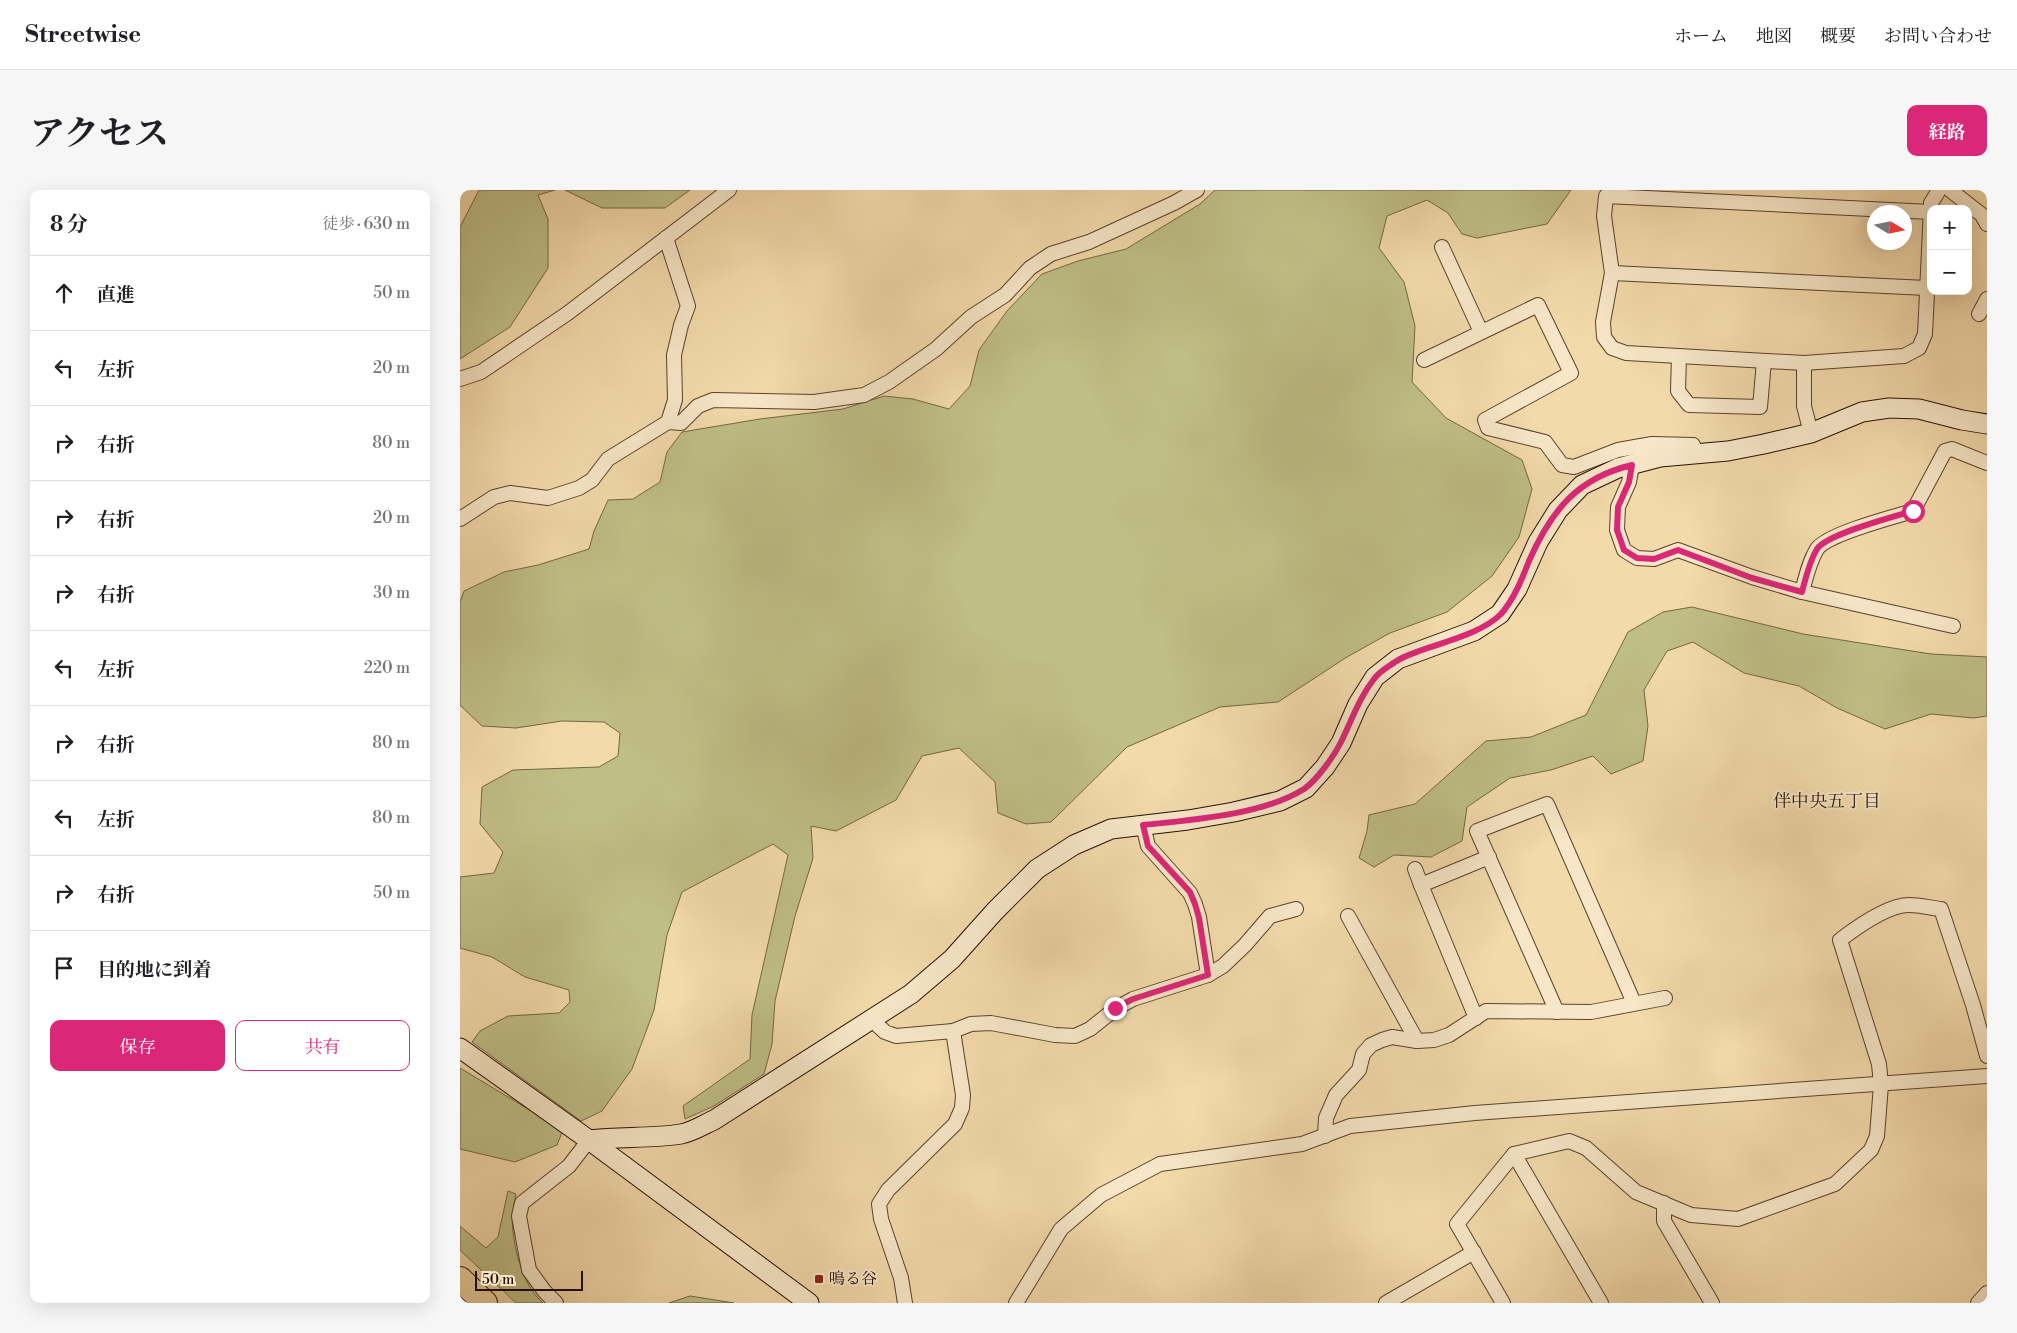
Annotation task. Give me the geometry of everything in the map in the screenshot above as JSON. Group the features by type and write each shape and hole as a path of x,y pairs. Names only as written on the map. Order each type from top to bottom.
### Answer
{"highway":[{"path":"460,1279 485,1303"}],"street":[{"path":"460,379 481,372 568,314 729,190"},
{"path":"460,519 494,497 510,493 548,498 578,488 592,480 608,459 668,422 681,422 698,406 713,400 814,402 864,394 889,382 936,349 971,317 1005,295 1030,268 1051,254 1089,242 1198,190"},
{"path":"1931,205 1939,190"},
{"path":"1950,190 1985,216"},
{"path":"1612,273 1927,288 1925,334 1919,348 1904,356 1804,363 1626,353 1612,348 1604,337 1603,322 1612,273 1604,216 1606,196 1927,210"},
{"path":"666,238 688,306 681,325 674,355 675,400 668,422"},
{"path":"1442,247 1482,332"},
{"path":"1978,314 1987,299"},
{"path":"1424,360 1538,305 1571,373 1485,420 1488,428 1544,442 1562,465 1574,467 1618,450 1652,444 1693,444 1697,454"},
{"path":"1679,356 1678,391 1689,405 1760,407 1764,361"},
{"path":"1804,363 1804,406 1811,433"},
{"path":"556,1303 545,1292 529,1270 519,1216 522,1203 569,1166 589,1140 609,1137 682,1134 714,1120 911,994 952,959 995,911 1037,869 1074,845 1111,829 1188,820 1234,812 1280,801 1306,788 1325,767 1341,743 1358,704 1375,677 1398,659 1474,631 1500,614 1517,589 1538,542 1558,510 1582,485 1618,468 1660,457 1728,451 1811,433 1862,412 1889,408 1919,410 1987,424"},
{"path":"1802,592 1808,566 1818,547 1832,537 1913,511 1945,451 1952,449 1987,463"},
{"path":"1632,465 1629,482 1618,507 1617,530 1624,550 1637,558 1654,559 1678,550 1752,578 1802,592 1953,626"},
{"path":"1557,1012 1477,831 1547,804 1634,1003"},
{"path":"1143,825 1148,846 1190,892 1199,918 1208,975"},
{"path":"1421,885 1489,857"},
{"path":"1415,869 1476,1018"},
{"path":"1503,1303 1457,1224 1514,1154 1569,1141 1586,1148 1636,1192 1691,1215 1738,1218 1835,1184 1871,1150 1877,1136 1881,1085 1878,1064 1840,940 1853,930 1892,908 1909,905 1941,909 1973,1005 1987,1056"},
{"path":"872,1020 885,1032 896,1036 953,1031 971,1024 990,1023 1055,1035 1075,1036 1090,1029 1115,1008 1133,999 1208,975 1223,966 1245,945 1270,916 1296,909"},
{"path":"1348,916 1418,1041"},
{"path":"1325,1136 1326,1118 1336,1096 1359,1070 1363,1054 1370,1045 1392,1037 1418,1041 1434,1040 1449,1035 1486,1011 1591,1012 1665,998"},
{"path":"1973,1005 1987,1003"},
{"path":"905,1303 901,1278 881,1219 879,1204 888,1190 954,1124 962,1108 963,1095 953,1031"},
{"path":"460,1048 589,1140 809,1303"},
{"path":"1016,1303 1061,1229 1101,1195 1160,1164 1302,1144 1350,1126 1475,1114 1987,1076"},
{"path":"1514,1154 1601,1303"},
{"path":"1664,1204 1664,1221 1712,1303"},
{"path":"1386,1303 1474,1252"},
{"path":"1978,1303 1987,1293"}],"shaded area":[{"path":"479,190 555,190 538,195 548,219 548,268 510,327 460,359 460,227"},
{"path":"565,190 690,190 665,208 602,208"},
{"path":"1215,190 1571,190 1547,224 1477,238 1462,234 1448,213 1427,200 1387,216 1379,248 1404,282 1415,326 1412,382 1446,418 1522,460 1532,489 1519,537 1492,576 1447,612 1390,633 1347,657 1278,702 1220,707 1127,747 1051,822 1026,824 998,813 995,782 959,748 922,756 896,800 836,831 811,826 813,858 795,916 775,1001 772,1044 764,1074 714,1106 685,1119 683,1106 750,1059 752,1015 788,855 773,844 682,892 667,935 654,1010 632,1069 602,1111 581,1121 472,1042 480,1031 508,1016 559,1013 570,1002 569,990 525,977 492,957 460,948 460,877 494,873 503,852 480,824 482,787 513,770 599,767 618,756 620,733 604,722 562,721 516,728 482,726 460,705 460,602 464,591 504,572 538,565 589,549 594,531 608,500 633,499 660,482 667,452 682,432 760,419 843,409 884,396 913,399 949,409 970,386 979,350 1007,311 1042,274 1078,261 1126,249 1200,204"},
{"path":"1692,607 1803,634 1931,654 1987,657 1987,716 1973,718 1931,714 1885,729 1837,708 1799,686 1744,673 1693,642 1667,651 1644,690 1648,726 1643,761 1611,774 1593,756 1551,770 1510,778 1467,807 1462,841 1431,857 1394,855 1374,867 1359,858 1367,831 1369,815 1415,804 1486,741 1531,737 1586,715 1628,632 1663,612"},
{"path":"460,1068 563,1130 557,1145 515,1162 460,1149"},
{"path":"508,1191 516,1194 512,1217 516,1252 529,1285 543,1303 516,1303 460,1250 460,1226 486,1248 498,1237"},
{"path":"690,1296 734,1303 669,1303"}],"place":[{"name":"鳴る谷","path":"819,1279"}],"district":[{"name":"伴中央五丁目","path":"1827,801"}],"route":[{"path":"1115,1008 1133,999 1208,975 1199,918 1190,892 1148,846 1143,825 1234,812 1280,801 1306,788 1325,767 1341,743 1358,704 1375,677 1398,659 1474,631 1500,614 1517,589 1538,542 1558,510 1582,485 1618,468 1632,465 1629,482 1618,507 1617,530 1624,550 1637,558 1654,559 1678,550 1752,578 1802,592 1808,566 1818,547 1832,537 1913,511"}]}
